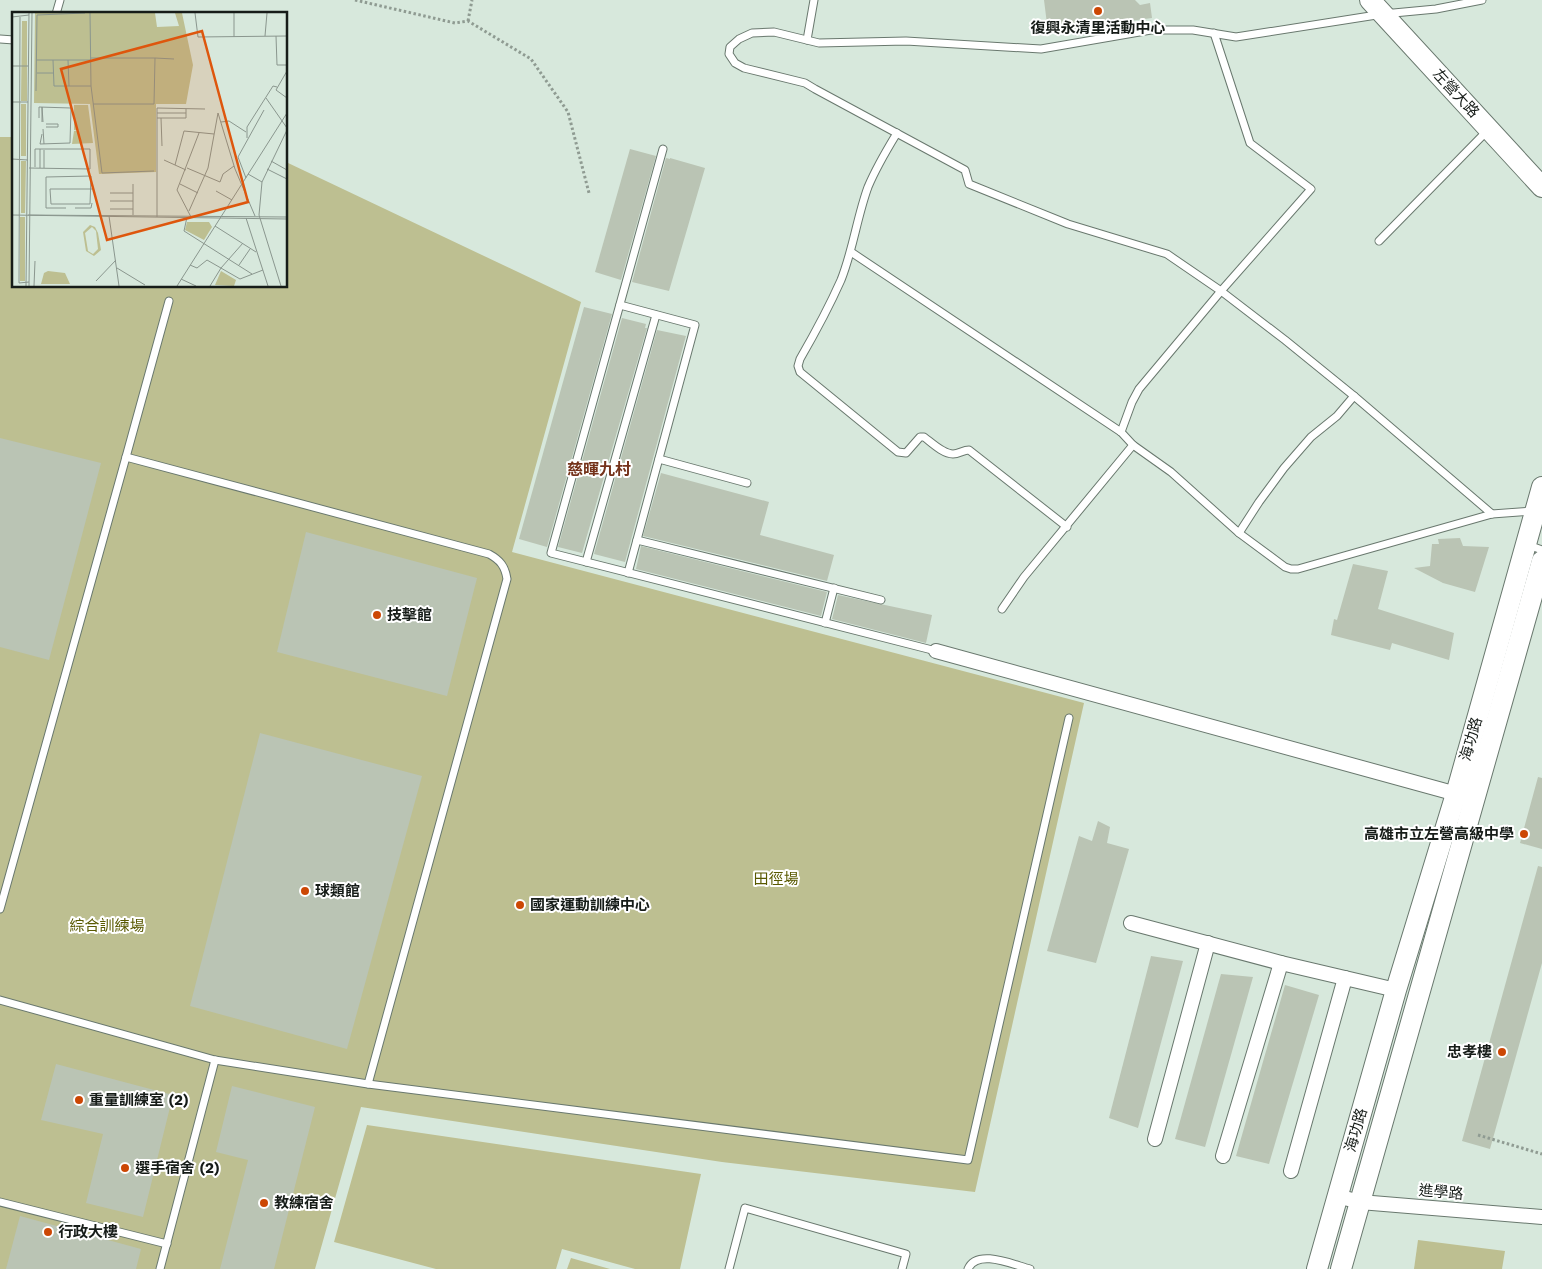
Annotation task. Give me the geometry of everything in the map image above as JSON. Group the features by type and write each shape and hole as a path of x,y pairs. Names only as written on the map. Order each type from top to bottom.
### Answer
{"street":[{"name":"左營大路","path":"1377,7 1542,187"},
{"name":"海功路","path":"1341,1269 1418,996 1465,797 1534,547 1542,487"},
{"name":"海功路","path":"1317,1269 1396,990 1465,797 1542,561"},
{"path":"936,651 1465,797"},
{"path":"1131,923 1418,996"},
{"path":"1155,1139 1208,943"},
{"path":"1223,1156 1280,962"},
{"path":"1290,1171 1346,978"},
{"name":"進學路","path":"1337,1196 1360,1202 1542,1216"}],"lane":[{"path":"807,40 814,0"},
{"path":"1482,0 1436,8 1377,7 1236,36 1194,30 1151,30 1041,49 906,41 819,43 774,32 752,33 730,46 728,54 744,68 805,83 965,170 969,184 1068,224 1161,251 1221,291 1354,396 1492,514"},
{"path":"1122,432 1132,402 1139,389 1221,291 1310,190 1250,143 1214,33"},
{"path":"1379,241 1489,129"},
{"path":"897,133 877,167 868,189 851,252 828,308 800,359 798,366 800,372 898,452 906,453 920,437 924,437 948,453 954,454 969,450 1066,527"},
{"path":"663,150 551,553 936,651"},
{"path":"851,252 1122,432 1133,444 1171,472 1239,533 1285,567 1291,569 1492,514 1539,512"},
{"path":"0,909 169,301"},
{"path":"620,305 695,325 628,573"},
{"path":"586,562 656,315"},
{"path":"1239,533 1284,468 1311,437 1337,416 1354,396"},
{"path":"1002,609 1024,577 1133,444"},
{"path":"126,457 489,554 498,559 506,569 507,579 368,1084"},
{"path":"659,459 747,483"},
{"path":"637,540 881,600"},
{"path":"825,623 834,588"},
{"path":"0,1000 215,1060 368,1084 968,1160 1069,718"},
{"path":"160,1269 215,1060"},
{"path":"0,1202 167,1244"},
{"path":"729,1269 745,1208 906,1254 902,1269"},
{"path":"968,1269 970,1264 975,1261 988,1258 1030,1269"}],"path":[{"path":"355,0 455,23 468,21 531,60 568,112 589,193"},
{"path":"468,21 472,0"},
{"path":"1478,1135 1542,1154"}],"green space":[{"name":"國家運動訓練中心","path":"0,137 12,137 12,288 288,288 288,163 581,302 512,552 1084,703 975,1192 722,1162 361,1107 315,1269 0,1269"},
{"path":"367,1125 701,1174 680,1269 635,1269 562,1249 556,1269 436,1269 334,1242"},
{"path":"1418,1240 1505,1251 1502,1269 1414,1269"},
{"path":"571,1258 610,1269 567,1269"}],"building":[{"name":"復興永清里活動中心","path":"1044,0 1135,0 1140,5 1150,3 1152,18 1048,32"},
{"path":"630,149 656,156 621,280 595,272"},
{"path":"666,158 705,168 669,291 632,282"},
{"path":"584,307 612,314 547,547 519,539"},
{"path":"622,318 646,324 645,328 647,328 582,553 558,547"},
{"path":"657,330 686,336 625,562 594,554"},
{"path":"0,438 101,463 49,660 0,647"},
{"path":"661,473 769,502 760,535 834,555 827,581 643,536"},
{"name":"技擊館","path":"306,532 477,578 447,696 277,652"},
{"path":"1460,538 1463,546 1489,547 1475,592 1443,583 1414,568 1430,566 1432,544 1439,544 1438,539"},
{"path":"641,546 827,592 821,616 636,569"},
{"path":"1353,564 1388,571 1378,609 1454,633 1449,660 1392,643 1390,650 1331,635 1334,619 1337,620"},
{"path":"838,595 932,615 926,643 832,619"},
{"name":"球類館","path":"260,733 422,776 347,1049 190,1006"},
{"path":"1538,777 1542,778 1542,849 1520,843"},
{"path":"1098,821 1110,827 1107,843 1129,849 1096,963 1047,951 1079,836 1092,841"},
{"name":"忠孝樓","path":"1538,866 1542,867 1542,963 1490,1149 1462,1141"},
{"path":"1151,956 1183,961 1138,1128 1109,1118"},
{"path":"1221,974 1253,977 1205,1147 1175,1139"},
{"path":"1285,985 1319,995 1269,1164 1236,1156"},
{"name":"選手宿舍 (2)","path":"56,1064 173,1095 143,1217 86,1203 103,1134 41,1120"},
{"name":"教練宿舍","path":"232,1086 315,1107 274,1269 220,1269 248,1160 216,1152"},
{"name":"行政大樓","path":"20,1216 141,1249 136,1269 6,1269"}],"place":[{"name":"復興永清里活動中心","path":"1098,11"},
{"name":"技擊館","path":"377,615"},
{"name":"高雄市立左營高級中學","path":"1524,834"},
{"name":"球類館","path":"305,891"},
{"name":"國家運動訓練中心","path":"520,905"},
{"name":"忠孝樓","path":"1502,1052"},
{"name":"重量訓練室 (2)","path":"79,1100"},
{"name":"選手宿舍 (2)","path":"125,1168"},
{"name":"教練宿舍","path":"264,1203"},
{"name":"行政大樓","path":"48,1232"}],"district":[{"name":"慈暉九村","path":"599,469"}],"park label":[{"name":"田徑場","path":"776,879"},
{"name":"綜合訓練場","path":"107,926"}]}
